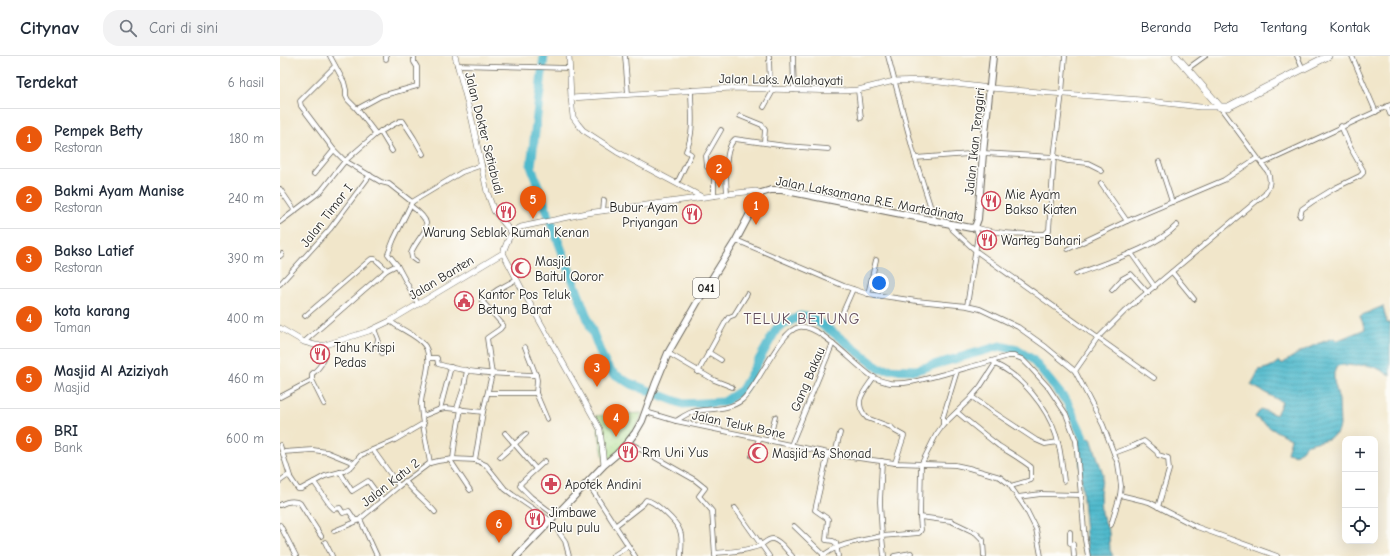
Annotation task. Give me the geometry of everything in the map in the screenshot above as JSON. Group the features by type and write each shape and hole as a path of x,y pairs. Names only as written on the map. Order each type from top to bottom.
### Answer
{"highway":[{"path":"1176,56 1220,107 1228,107 1328,56"}],"main road":[{"name":"Jalan Ikan Tenggiri","path":"975,227 978,219 993,56"},
{"name":"Jalan Laksamana R.E. Martadinata","path":"646,410 654,385 668,353 736,240 761,193 771,190 782,190 970,228 975,227"},
{"name":"041","path":"517,556 628,442 635,433 646,410"}],"street":[{"path":"330,56 344,82 348,100 392,151"},
{"path":"357,109 381,96 417,86 414,56"},
{"name":"Jalan Dokter Setiabudi","path":"455,56 472,120 487,192 494,211 512,233"},
{"path":"569,56 573,117 583,130 618,152 702,197"},
{"path":"625,56 628,94"},
{"path":"764,107 772,89 769,56"},
{"path":"793,56 794,90"},
{"path":"888,56 915,158 935,221"},
{"path":"975,227 984,230 1010,233 1041,234 1047,232 1050,226 1054,157 1065,56"},
{"path":"1187,70 1205,56"},
{"path":"1297,56 1303,69"},
{"path":"1352,56 1376,112"},
{"path":"457,65 569,68"},
{"path":"335,66 310,90 300,101 300,103 304,111 334,150 345,161 381,182 389,184 423,216 427,223 426,229 411,253 412,258 416,261"},
{"name":"Jalan Laks. Malahayati","path":"571,98 731,88 840,91 858,90 894,81 922,80 990,88 1220,107"},
{"path":"677,183 691,154 686,151 691,141 691,90"},
{"path":"858,90 861,118"},
{"path":"1262,164 1342,126 1389,106 1390,114"},
{"path":"1075,371 1098,338 1126,310 1265,194 1270,184 1268,172 1220,107"},
{"path":"740,116 762,125 765,130 764,142"},
{"path":"280,222 321,191 345,161 378,133 400,121 403,121 423,154"},
{"path":"1300,216 1302,209 1312,202 1363,173 1363,170 1350,147 1342,126"},
{"path":"714,196 714,168 707,167 706,156 721,130"},
{"path":"727,194 726,168 731,142 735,139 786,146 828,149"},
{"path":"314,174 334,150"},
{"path":"915,158 983,154 1054,157 1068,161 1088,163 1100,168 1101,171"},
{"path":"1068,249 1127,221 1224,180 1257,158"},
{"path":"1159,162 1172,202"},
{"path":"418,304 397,265 390,257 388,252 412,204 462,172 482,165"},
{"name":"Jalan Timor I","path":"280,284 330,229 370,175"},
{"path":"1101,184 1127,221"},
{"path":"280,189 295,211"},
{"name":"Jalan Laksamana R.E. Martadinata","path":"512,233 520,227 603,211 727,194 756,191 761,193"},
{"path":"603,211 604,200"},
{"path":"950,224 953,230 976,251 1154,378"},
{"path":"1076,274 1131,253 1166,234 1177,225"},
{"path":"967,306 978,234 975,227"},
{"path":"512,233 503,253 600,429 604,465"},
{"path":"736,240 868,294 967,306 991,313 1018,327 1046,346 1075,371 1103,425 1118,464 1120,476 1120,496 1111,525"},
{"name":"Jalan Banten","path":"280,328 304,342 315,345 325,345 374,329 390,321 503,253"},
{"path":"1131,253 1155,287"},
{"path":"305,316 371,259 374,259 387,270"},
{"path":"868,294 876,260"},
{"path":"304,342 387,270 397,265"},
{"path":"1172,272 1194,299"},
{"path":"1112,290 1122,280 1131,274 1148,293"},
{"path":"517,279 496,290 482,300 503,325 500,329 487,338 492,374 483,412 475,460 486,464 499,482 513,495 551,521 564,541 569,556"},
{"path":"842,314 853,289"},
{"path":"698,372 728,318 734,315 747,294"},
{"path":"390,321 419,339 428,352 421,401 430,463"},
{"path":"676,421 692,412 730,406 742,400 779,345 793,330 798,327 806,328 821,335 833,343 845,356 874,377 891,383 913,382 994,362 1008,356 1014,356 1022,359 1048,388 1066,414 1076,440 1088,556"},
{"path":"374,329 378,339 377,343 382,353"},
{"name":"Gang Bakau","path":"791,445 833,343"},
{"path":"324,404 312,380 312,374 319,369 323,362 325,345"},
{"path":"525,347 536,375 536,393 546,419"},
{"path":"708,352 721,360"},
{"path":"668,353 698,372 732,387"},
{"path":"428,358 436,358 438,364 492,374 536,375"},
{"path":"794,526 824,555 836,549 882,536 919,533 921,530 921,465 936,435 943,425 972,397 980,387 994,362"},
{"path":"994,362 1025,385 1043,408 1053,427 1058,442 1064,481"},
{"path":"440,409 451,367"},
{"path":"467,370 459,409 452,460 470,490"},
{"path":"943,425 943,417 957,371"},
{"path":"874,377 859,400 859,403 867,418 891,427 894,431 904,436 896,463"},
{"path":"280,397 312,380"},
{"path":"488,393 536,393"},
{"path":"972,397 1036,440 1045,444 1058,442"},
{"path":"423,416 446,408 483,412"},
{"name":"Jalan Teluk Bone","path":"646,410 676,421 828,453 896,463 955,465 1000,478 1011,486 1026,509 1036,529 1041,556"},
{"path":"957,412 1001,447 1031,467 1031,480 1011,486"},
{"path":"769,441 775,417"},
{"path":"280,445 290,476 299,490 330,474 340,472 354,463 359,457 395,440 424,423"},
{"path":"504,433 536,469"},
{"path":"835,454 840,433"},
{"path":"500,457 526,434"},
{"path":"752,456 759,439"},
{"path":"1114,453 1144,440 1157,452 1157,454 1168,458 1169,470 1158,507"},
{"path":"628,442 695,480 704,488 699,496 712,511 715,555 745,550 774,539 792,556"},
{"path":"283,452 313,450 327,452 354,463"},
{"path":"373,450 399,486"},
{"path":"828,453 815,510 828,519 826,540 836,543 838,556"},
{"name":"Jalan Katu 2","path":"377,556 360,520 405,481 430,463 452,460 475,460"},
{"path":"545,461 521,483 520,486 556,516"},
{"path":"882,461 880,502 884,556"},
{"path":"340,472 352,491 368,481 382,500"},
{"path":"280,481 287,476 290,476"},
{"path":"405,481 413,491 427,502 435,512"},
{"path":"314,482 334,509 340,508 344,513 349,511 355,520 360,520"},
{"path":"588,482 635,556"},
{"path":"1018,497 1042,494 1081,495"},
{"path":"1120,496 1150,502 1186,522 1218,536 1277,556"},
{"path":"615,526 646,500 651,501 665,513 680,530 682,538 681,556"},
{"path":"280,504 288,501 296,501 300,503 321,536"},
{"path":"735,508 769,556"},
{"path":"920,517 946,519 976,533 983,540 984,556"},
{"path":"334,531 360,520"},
{"path":"280,525 296,556"},
{"path":"1070,532 1070,543 1073,544 1074,556"},
{"path":"324,542 332,556"},
{"path":"613,556 628,546"},
{"path":"894,556 911,553"}],"green space":[{"path":"642,413 640,420 632,434 605,464 595,416"}],"water":[{"path":"1383,306 1387,323 1390,323 1390,375 1375,367 1366,365 1337,366 1334,373 1334,381 1339,400 1340,426 1336,434 1328,439 1308,444 1296,455 1287,453 1291,439 1272,429 1255,417 1261,409 1276,415 1282,402 1251,385 1259,370 1271,367 1279,361 1282,364 1300,352 1320,343 1334,338 1336,341 1365,329 1360,316"},
{"path":"1091,438 1103,474 1100,493 1101,513 1109,532 1110,550 1113,556 1088,556 1078,441"}],"waterway":[{"path":"544,56 531,166 601,354 606,365 613,373 629,383 683,404 724,402 742,390 777,328 800,316 812,318 880,369 916,370 1000,346 1017,350 1032,359 1067,402 1084,439"}],"place":[{"name":"Bakmi Ayam Manise","path":"719,188"},
{"name":"Mie Ayam Bakso Kiaten","path":"991,201"},
{"name":"Warung Seblak Rumah Kenan","path":"506,212"},
{"name":"Bubur Ayam Priyangan","path":"692,214"},
{"name":"Masjid Al Aziziyah","path":"533,219"},
{"name":"Pempek Betty","path":"756,225"},
{"name":"Warteg Bahari","path":"987,240"},
{"name":"Masjid Baitul Qoror","path":"521,268"},
{"name":"Kantor Pos Teluk Betung Barat","path":"464,301"},
{"name":"Tahu Krispi Pedas","path":"320,354"},
{"name":"Bakso Latief","path":"597,387"},
{"name":"kota karang","path":"616,437"},
{"name":"Rm Uni Yus","path":"628,452"},
{"name":"Masjid As Shonad","path":"758,453"},
{"name":"Apotek Andini","path":"551,484"},
{"name":"Jimbawe Pulu pulu","path":"535,519"},
{"name":"BRI","path":"499,543"}],"district":[{"name":"TELUK BETUNG","path":"802,319"}]}
